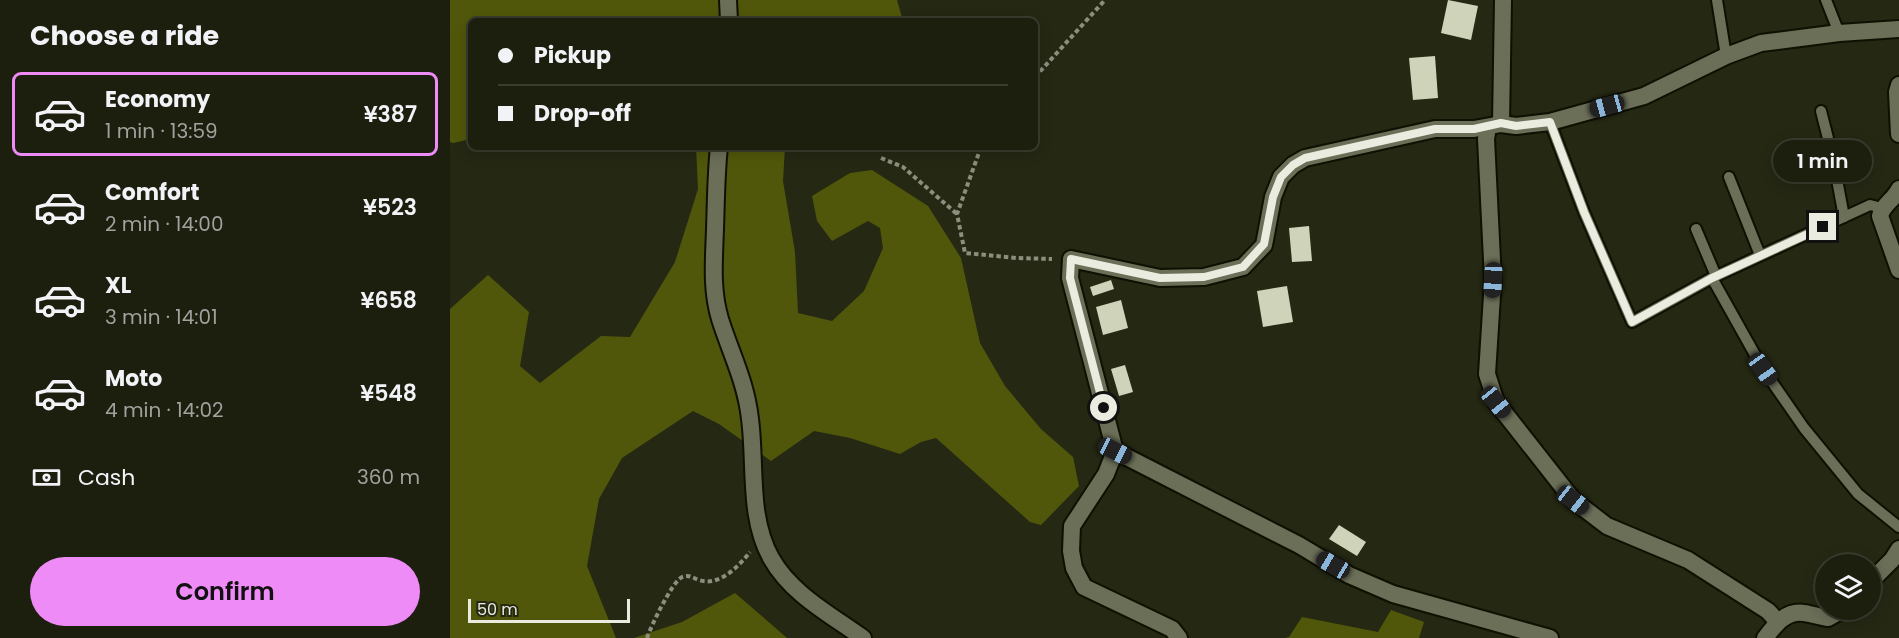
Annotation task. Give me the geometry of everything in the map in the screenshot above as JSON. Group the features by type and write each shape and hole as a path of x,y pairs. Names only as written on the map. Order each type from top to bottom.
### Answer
{"street":[{"path":"728,0 729,18"},
{"path":"1503,0 1495,125 1486,139 1493,280 1487,374 1496,402 1573,500 1607,526 1688,560 1768,610 1778,622"},
{"path":"1179,638 1172,628 1084,586 1074,568 1071,551 1072,526 1106,474 1115,451 1070,278 1071,259 1160,278 1204,277 1243,267 1264,244 1273,197 1281,177 1293,165 1305,158 1435,129 1516,126 1550,122 1644,96 1726,56 1761,43 1839,33 1899,29"},
{"path":"1899,85 1897,92 1899,134"},
{"path":"719,150 713,284 720,319 744,386 750,419 756,509 762,534 770,556 802,595 863,638"},
{"path":"1899,189 1882,208 1880,216 1899,270"},
{"path":"1115,451 1299,545 1349,575 1393,594 1550,638"},
{"path":"1881,571 1899,549"},
{"path":"1765,638 1778,622 1790,615 1803,613 1815,615"}],"lane":[{"path":"1717,0 1726,56"},
{"path":"1826,0 1839,33"},
{"path":"1821,111 1844,217"},
{"path":"1550,122 1584,212 1632,322 1714,277 1760,255 1870,205 1882,208"},
{"path":"1729,177 1760,255"},
{"path":"1696,228 1714,277 1763,369 1804,428 1858,494 1899,526"}],"path":[{"path":"1038,74 1105,0"},
{"path":"980,150 957,214 965,253 1016,258 1071,259"},
{"path":"881,158 903,166 957,214"},
{"path":"647,638 652,622 674,584 680,578 688,575 702,581 726,577 746,557 762,534"}],"green space":[{"path":"450,0 897,0 902,18 468,18 468,140 450,142"},
{"path":"696,150 785,150 783,181 795,252 798,313 832,321 864,291 883,248 880,228 868,221 832,241 817,221 812,196 850,173 872,170 928,206 961,258 980,343 1005,386 1041,429 1073,457 1079,486 1041,525 1030,522 936,438 921,442 900,454 850,438 814,431 771,461 719,424 693,411 622,458 599,499 587,566 616,638 450,638 450,309 488,275 529,312 520,366 540,383 601,336 630,337 675,262 698,189"},
{"path":"735,593 787,638 634,638 682,622"},
{"path":"1391,610 1424,622 1419,638 1285,638 1289,637 1302,617 1378,632"}],"building":[{"path":"1448,0 1478,6 1471,40 1441,33"},
{"path":"1435,56 1438,98 1413,100 1409,58"},
{"path":"1309,226 1312,261 1292,262 1289,228"},
{"path":"1111,280 1114,289 1093,296 1090,287"},
{"path":"1287,286 1293,322 1263,327 1257,291"},
{"path":"1121,300 1128,328 1103,335 1096,307"},
{"path":"1125,365 1133,392 1119,396 1111,369"},
{"path":"1339,525 1366,542 1357,556 1329,539"}],"route":[{"path":"1104,408 1070,278 1071,259 1160,278 1204,277 1243,267 1264,244 1273,197 1281,177 1293,165 1305,158 1435,129 1474,129 1501,123 1516,126 1550,122 1584,212 1632,322 1712,278 1823,227"}]}
